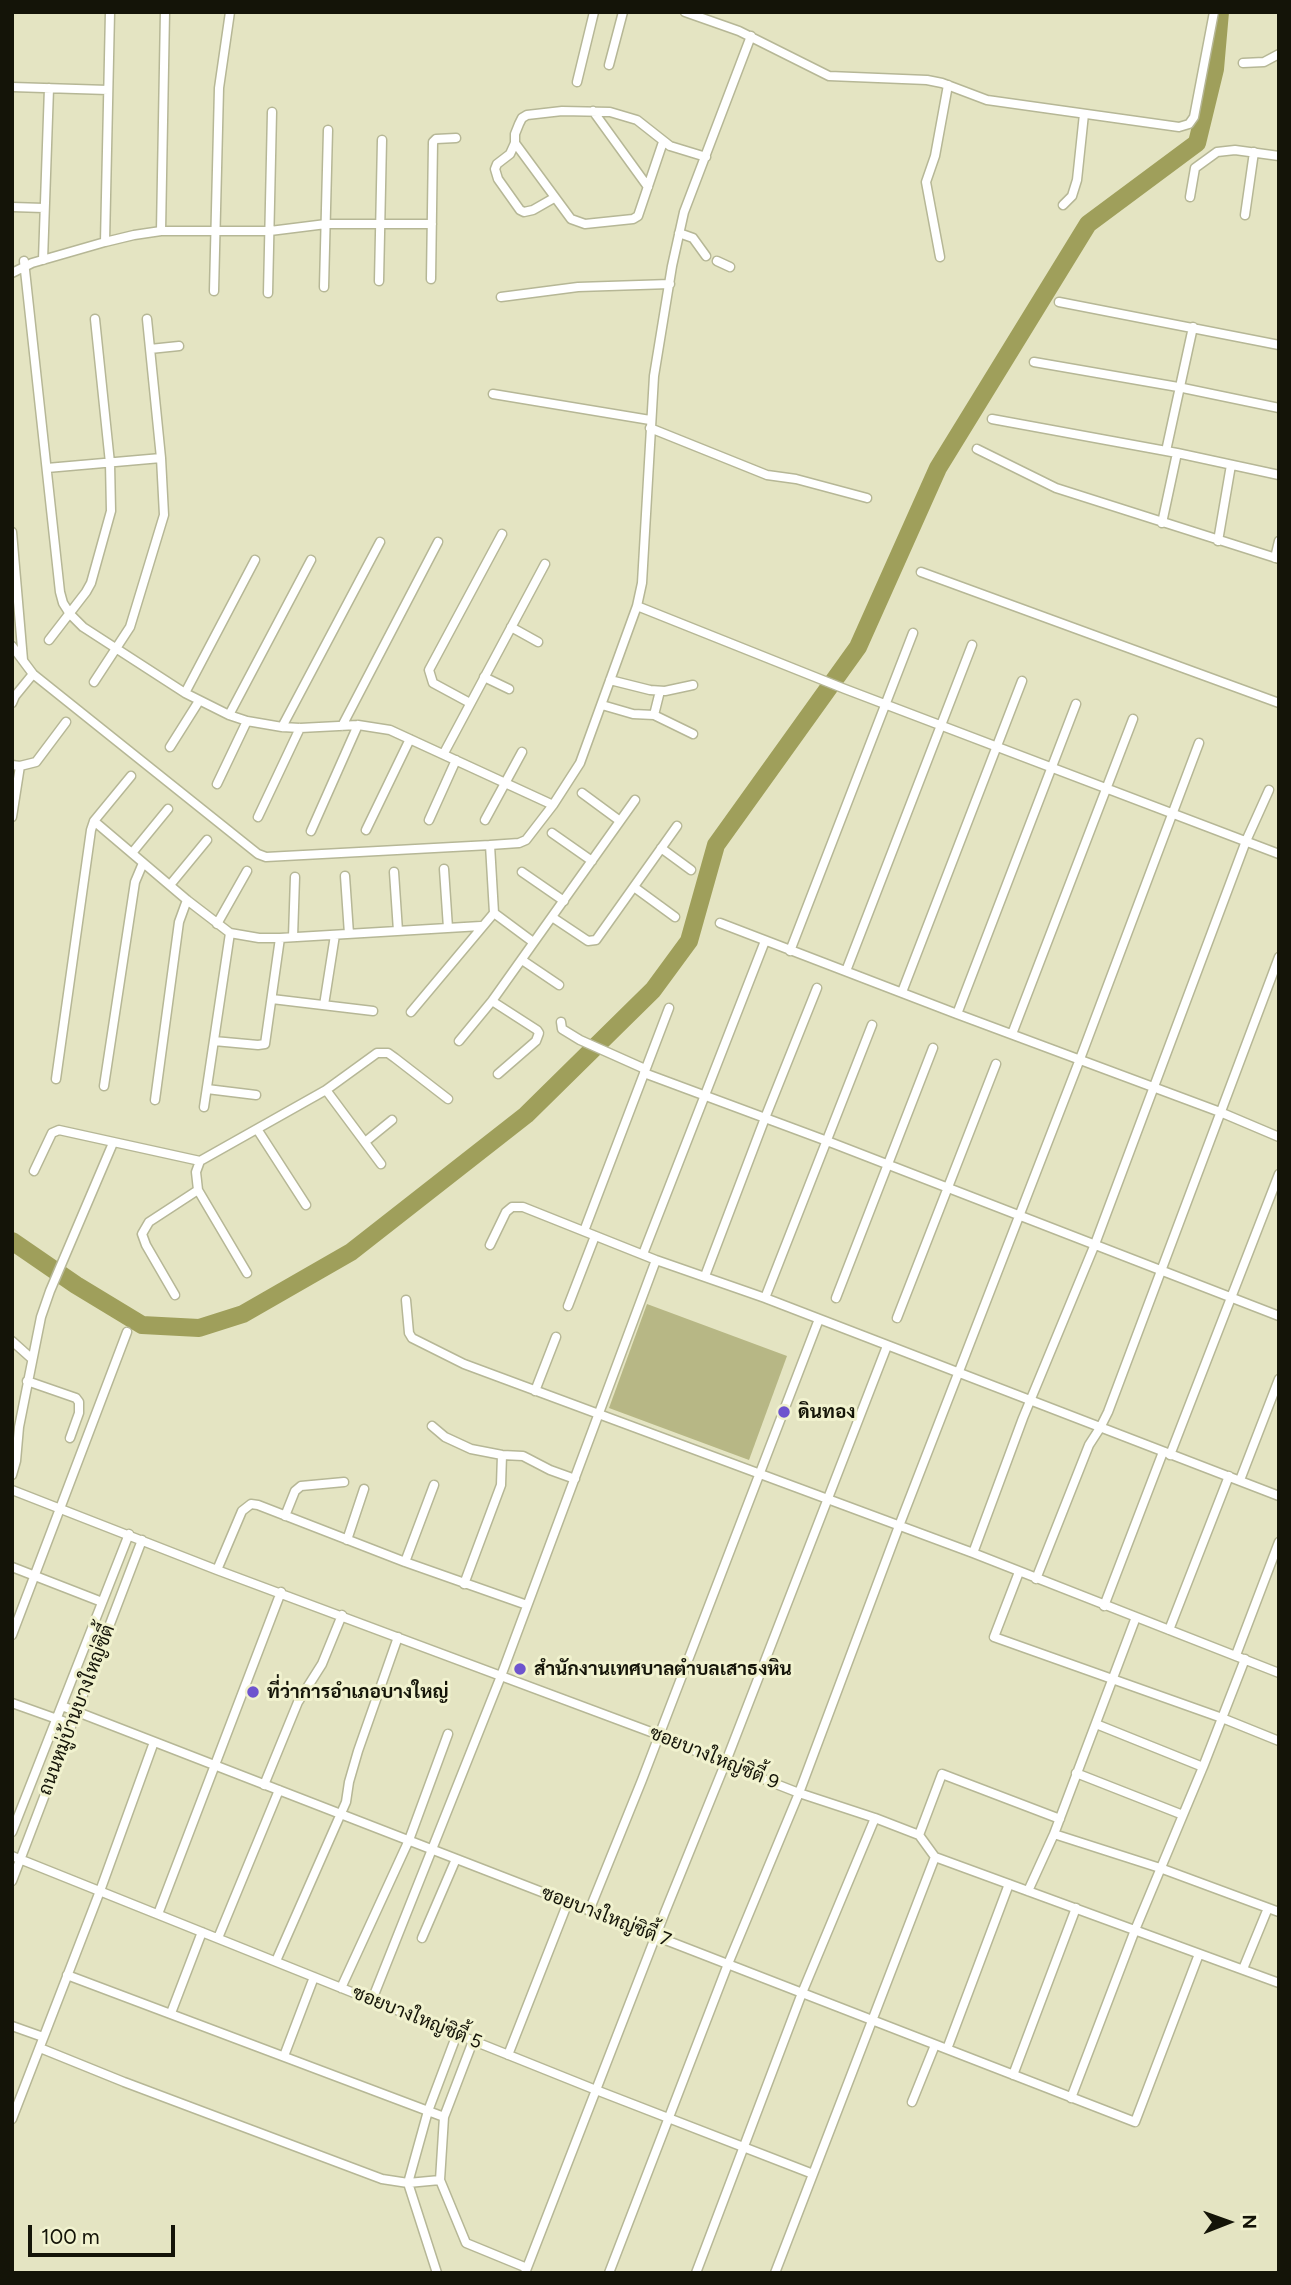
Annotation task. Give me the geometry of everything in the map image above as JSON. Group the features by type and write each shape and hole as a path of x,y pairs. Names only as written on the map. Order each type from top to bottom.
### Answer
{"street":[{"path":"105,242 110,12"},
{"path":"160,231 166,12"},
{"path":"214,291 219,88 230,12"},
{"path":"578,82 594,12"},
{"path":"609,65 623,12"},
{"path":"685,12 751,36 829,76 927,80 987,100 1179,127 1189,124 1194,117 1214,12"},
{"path":"12,646 33,674 258,854 266,857 489,845 526,840 580,763 637,606 642,583 654,376 679,233 684,212 751,36"},
{"path":"1243,63 1264,62 1279,54"},
{"path":"940,257 926,182 935,156 948,85"},
{"path":"12,87 108,90"},
{"path":"43,260 49,88"},
{"path":"554,198 524,212 498,179 495,169 497,164 510,154 519,124 527,115 562,111 610,112 637,120 663,142 706,157"},
{"path":"593,111 648,187"},
{"path":"268,293 272,112"},
{"path":"1063,205 1072,196 1077,180 1084,114"},
{"path":"324,286 328,130"},
{"path":"431,279 433,142 436,139 456,138"},
{"path":"379,281 382,140"},
{"path":"515,143 571,219 586,223 606,223 638,216 663,142"},
{"path":"1190,197 1195,168 1217,152 1226,150 1279,156"},
{"path":"1245,215 1254,152"},
{"path":"12,207 44,208"},
{"path":"12,273 24,263 160,231 270,231 326,224 432,224"},
{"path":"679,233 693,238 706,256"},
{"path":"718,261 730,267"},
{"path":"24,263 60,592 70,614 83,627 135,662 199,701 229,715 282,727 358,725 390,730 553,805"},
{"path":"501,297 578,287 670,284"},
{"path":"1059,302 1279,345"},
{"path":"49,640 91,583 112,500 95,319"},
{"path":"94,682 130,627 162,525 164,509 161,458 147,319"},
{"path":"1166,451 1193,327"},
{"path":"150,349 179,346"},
{"path":"1034,362 1279,408"},
{"path":"493,394 650,424 767,475 796,479 867,498"},
{"path":"992,419 1279,475"},
{"path":"977,449 1056,488 1277,559 1279,541"},
{"path":"1162,523 1177,453"},
{"path":"47,468 161,458"},
{"path":"1218,541 1231,465"},
{"path":"12,533 23,660"},
{"path":"470,702 433,683 429,670 502,534"},
{"path":"282,727 380,542"},
{"path":"342,726 438,542"},
{"path":"185,693 255,560"},
{"path":"229,715 311,560"},
{"path":"444,754 545,564"},
{"path":"921,572 1279,704"},
{"path":"637,606 813,677 1279,854"},
{"path":"511,627 537,642"},
{"path":"790,951 913,633"},
{"path":"846,971 972,645"},
{"path":"12,703 33,674"},
{"path":"484,677 509,689"},
{"path":"610,680 660,691 692,685"},
{"path":"902,992 1022,681"},
{"path":"654,715 660,691"},
{"path":"170,747 199,701"},
{"path":"957,1014 1076,704"},
{"path":"601,705 633,714 654,715 693,734"},
{"path":"1012,1034 1133,719"},
{"path":"217,784 247,721"},
{"path":"12,817 16,765 36,762 66,722"},
{"path":"311,831 358,725"},
{"path":"258,817 300,728"},
{"path":"366,830 410,739"},
{"path":"609,2273 728,1964 799,1793 1199,743"},
{"path":"485,820 522,752"},
{"path":"429,820 456,760"},
{"path":"56,1079 91,830 94,821 131,776"},
{"path":"973,1553 1095,1244 1246,841 1269,790"},
{"path":"582,793 620,821"},
{"path":"459,1041 522,960 635,800"},
{"path":"132,853 168,809"},
{"path":"94,821 230,933 281,938 481,926"},
{"path":"552,917 593,942 677,826"},
{"path":"552,833 592,860"},
{"path":"170,885 207,840"},
{"path":"489,845 494,913 533,942"},
{"path":"661,848 691,870"},
{"path":"104,1086 135,882 142,863"},
{"path":"444,869 448,928"},
{"path":"217,924 247,871"},
{"path":"394,872 398,931"},
{"path":"522,872 564,901"},
{"path":"345,876 349,934"},
{"path":"293,937 295,877"},
{"path":"634,887 675,917"},
{"path":"155,1100 179,922 187,900"},
{"path":"411,1012 494,913"},
{"path":"720,923 1279,1136"},
{"path":"204,1107 230,933"},
{"path":"324,1005 335,935"},
{"path":"214,1041 265,1044 281,938"},
{"path":"643,1254 765,941"},
{"path":"1036,1579 1089,1446 1100,1428 1162,1270 1279,957"},
{"path":"522,960 559,985"},
{"path":"705,1276 817,988"},
{"path":"272,999 373,1011"},
{"path":"492,1001 539,1033 536,1041 498,1074"},
{"path":"584,1231 669,1008"},
{"path":"561,1022 565,1032 580,1040 703,1096 1279,1315"},
{"path":"765,1298 872,1024"},
{"path":"836,1298 933,1048"},
{"path":"247,1273 198,1191 196,1172 200,1161 326,1090 373,1055 382,1052 395,1058 448,1099"},
{"path":"897,1318 996,1064"},
{"path":"207,1090 256,1095"},
{"path":"326,1090 381,1164"},
{"path":"365,1142 392,1121"},
{"path":"257,1129 306,1206"},
{"path":"34,1171 52,1133 63,1130 200,1161"},
{"path":"12,1475 31,1358 50,1291 113,1143"},
{"path":"1104,1606 1279,1174"},
{"path":"175,1295 142,1234 149,1222 198,1191"},
{"path":"490,1245 506,1212 519,1206 1279,1496"},
{"path":"568,1306 595,1236"},
{"path":"372,2000 501,1676 656,1260"},
{"path":"407,1300 408,1333 419,1344 464,1364 973,1553 1279,1673"},
{"path":"589,1911 819,1319"},
{"path":"12,1635 127,1332"},
{"path":"535,1391 556,1338"},
{"path":"12,1341 31,1358"},
{"path":"473,2041 444,2117 440,2180 466,2243 526,2271 887,1346"},
{"path":"1240,1480 1279,1379"},
{"path":"27,1381 76,1398 79,1402 79,1413 70,1438"},
{"path":"432,1426 445,1437 471,1449 523,1456 575,1479"},
{"path":"12,1436 19,1427"},
{"path":"464,1584 501,1485 502,1455"},
{"path":"1169,1630 1229,1476"},
{"path":"285,1516 295,1492 301,1486 344,1482"},
{"path":"405,1562 434,1485"},
{"path":"347,1540 365,1489"},
{"name":"ซอยบางใหญ่ซิตี้ 9","path":"12,1490 217,1570 659,1735 799,1793 919,1835"},
{"path":"217,1570 237,1520 247,1506 258,1505 464,1584 527,1605"},
{"name":"ถนนหมู่บ้านบางใหญ่ซิตี้","path":"12,1832 129,1534"},
{"name":"ถนนหมู่บ้านบางใหญ่ซิตี้","path":"12,1881 17,1857 142,1539"},
{"path":"1071,2098 1135,1930 1222,1718 1279,1542"},
{"path":"12,1567 102,1602"},
{"path":"1019,1572 994,1637 1279,1741"},
{"path":"158,1914 281,1592"},
{"path":"264,1784 298,1702 322,1664 342,1615"},
{"path":"1028,1891 1060,1819 1136,1617"},
{"path":"276,1961 348,1796 358,1751 398,1637"},
{"path":"12,1703 71,1724"},
{"name":"ซอยบางใหญ่ซิตี้ 7","path":"62,1706 1135,2122 1199,1954"},
{"path":"1096,1724 1203,1767"},
{"path":"341,1988 409,1840 448,1734"},
{"path":"12,2119 154,1742"},
{"path":"1076,1773 1183,1815"},
{"path":"1060,1819 942,1774 919,1835 935,1857 1279,1983"},
{"path":"218,1938 279,1790"},
{"path":"696,2273 802,1993 875,1818"},
{"path":"1054,1834 1160,1868 1279,1912"},
{"name":"ซอยบางใหญ่ซิตี้ 5","path":"17,1857 508,2055 813,2174"},
{"path":"775,2273 935,1857"},
{"path":"422,1938 456,1859"},
{"path":"947,2049 1009,1884"},
{"path":"508,2055 568,1902"},
{"path":"1013,2075 1076,1909"},
{"path":"1244,1969 1268,1909"},
{"path":"171,2013 202,1932"},
{"path":"67,1975 444,2117"},
{"path":"284,2056 314,1977"},
{"path":"12,2026 43,2037"},
{"path":"438,2273 408,2183 428,2111 457,2034"},
{"path":"912,2102 935,2045"},
{"path":"40,2048 371,2176 408,2183 440,2180"}],"green space":[{"path":"647,1304 787,1356 749,1460 609,1408"}],"waterway":[{"path":"12,1241 76,1285 142,1325 199,1328 243,1314 351,1252 526,1115 653,990 689,941 716,845 858,647 938,468 1088,224 1197,143 1215,69 1220,12"}],"place":[{"name":"ดินทอง","path":"784,1412"},
{"name":"สำนักงานเทศบาลตำบลเสาธงหิน","path":"520,1669"},
{"name":"ที่ว่าการอำเภอบางใหญ่","path":"253,1692"}]}
